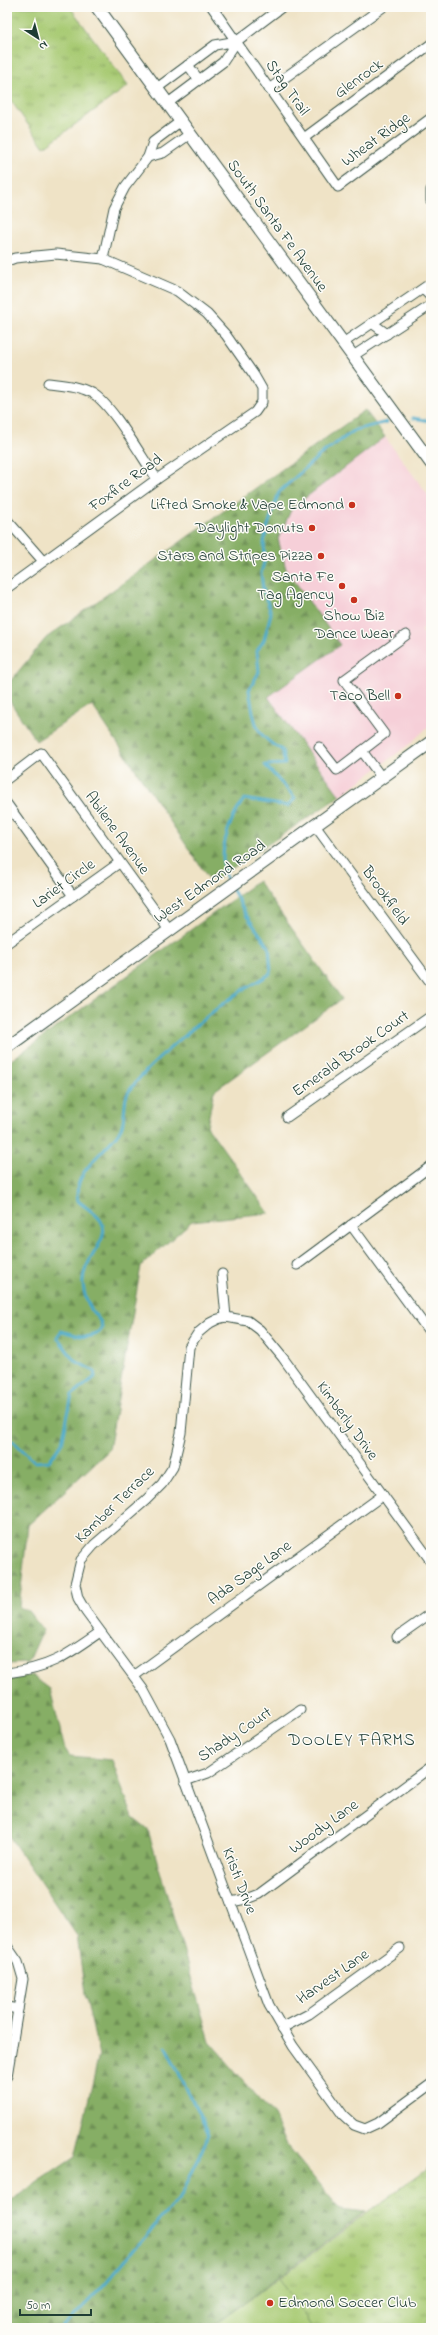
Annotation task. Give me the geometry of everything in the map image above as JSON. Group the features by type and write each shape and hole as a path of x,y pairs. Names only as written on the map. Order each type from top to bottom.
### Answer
{"main road":[{"name":"South Santa Fe Avenue","path":"97,7 431,463"},
{"name":"West Edmond Road","path":"7,1047 169,930 316,827 431,742"}],"street":[{"name":"Stag Trail","path":"212,7 338,187"},
{"path":"168,103 223,62 237,41 282,7"},
{"path":"269,89 383,7"},
{"path":"157,88 215,45 237,41"},
{"name":"Glenrock","path":"304,138 431,44"},
{"path":"188,65 199,80"},
{"name":"Wheat Ridge","path":"338,187 431,118"},
{"path":"7,261 16,258 56,254 103,258 114,208 132,176 148,157 153,142 181,121"},
{"path":"148,157 163,153 190,134"},
{"path":"431,190 431,201"},
{"name":"Foxfire Road","path":"7,588 157,479 255,412 262,402 262,389 254,375 226,334 207,314 177,291 103,258"},
{"path":"343,343 431,283"},
{"path":"423,289 431,297"},
{"path":"353,356 431,305"},
{"path":"372,323 388,334"},
{"path":"48,383 78,387 94,394 108,408 157,479"},
{"path":"7,520 43,561"},
{"path":"319,747 336,770 384,734 344,680 406,635"},
{"path":"362,751 382,778"},
{"name":"Abilene Avenue","path":"7,779 41,753 119,863 169,930"},
{"path":"7,804 73,896"},
{"name":"Brookfield","path":"316,827 431,983"},
{"name":"Lariet Circle","path":"7,943 119,863"},
{"name":"Emerald Brook Court","path":"287,1117 431,1016"},
{"path":"297,1264 431,1166"},
{"path":"351,1225 431,1334"},
{"path":"222,1274 226,1317"},
{"name":"Kimberly Drive","path":"226,1317 248,1321 260,1330 284,1358 431,1561"},
{"name":"Kamber Terrace","path":"100,1632 78,1598 75,1584 81,1560 94,1545 146,1500 162,1484 173,1467 181,1433 189,1347 210,1323 226,1317"},
{"name":"Ada Sage Lane","path":"134,1676 383,1495"},
{"path":"397,1637 431,1613"},
{"path":"7,1673 28,1671 64,1658 100,1632"},
{"name":"Kristi Drive","path":"100,1632 134,1676 155,1710 170,1739 269,2005 282,2028 343,2115 354,2125 365,2129 378,2122 431,2084"},
{"name":"Shady Court","path":"185,1781 208,1773 300,1710"},
{"name":"Woody Lane","path":"231,1902 246,1900 259,1894 431,1767"},
{"path":"7,1946 18,1962 23,1979 7,2076"},
{"name":"Harvest Lane","path":"282,2028 309,2014 400,1948"},
{"path":"7,2007 18,2009"}],"shaded area":[{"path":"385,437 431,499 431,623 421,630 431,643 431,724 411,743 340,796 268,697 340,645 286,569 278,539 292,508"}],"green space":[{"path":"7,7 70,7 128,86 44,147 7,95"},
{"path":"365,410 385,437 292,508 278,539 286,569 340,645 268,697 340,796 219,877 209,879 92,705 36,741 7,697 7,685 46,638"},
{"path":"258,881 342,999 214,1091 207,1126 269,1213 192,1221 141,1266 109,1450 28,1525 19,1607 28,1611 43,1630 28,1663 7,1664 7,1186 9,1184 7,1182 7,1063"},
{"path":"31,1675 50,1689 65,1749 70,1756 112,1760 133,1818 148,1830 210,2042 274,2116 287,2146 340,2209 366,2212 210,2328 7,2328 7,2203 75,2157 99,2055 85,1994 77,1936 7,1833 7,1680"},
{"path":"431,2166 431,2315 423,2328 313,2328 279,2278"},
{"name":"Edmond Soccer Club","path":"279,2278 313,2328 210,2328"}],"waterway":[{"path":"413,418 431,421"},
{"path":"229,883 225,873 223,851 225,840 233,818 244,799 288,806 295,798 265,765 285,764 282,750 265,738 256,725 249,690 259,672 257,651 264,640 271,613 263,589 261,573 265,559 264,542 279,492 321,454 355,430 387,422"},
{"path":"7,1440 14,1442 35,1462 49,1461 62,1443 72,1395 95,1377 94,1371 75,1361 57,1337 61,1331 88,1337 93,1336 102,1329 100,1321 92,1311 85,1295 83,1276 86,1267 100,1243 104,1228 99,1218 78,1201 77,1190 85,1171 120,1130 123,1122 127,1095 145,1072 193,1028 234,996 271,973 269,947 246,915 232,888"},
{"path":"63,2328 101,2288 183,2193 209,2134 166,2047"}],"place":[{"name":"Lifted Smoke & Vape Edmond","path":"352,505"},
{"name":"Daylight Donuts","path":"312,528"},
{"name":"Stars and Stripes Pizza","path":"321,556"},
{"name":"Santa Fe Tag Agency","path":"342,586"},
{"name":"Show Biz Dance Wear","path":"354,600"},
{"name":"Taco Bell","path":"398,696"},
{"name":"Edmond Soccer Club","path":"270,2303"}],"district":[{"name":"DOOLEY FARMS","path":"352,1740"}]}
